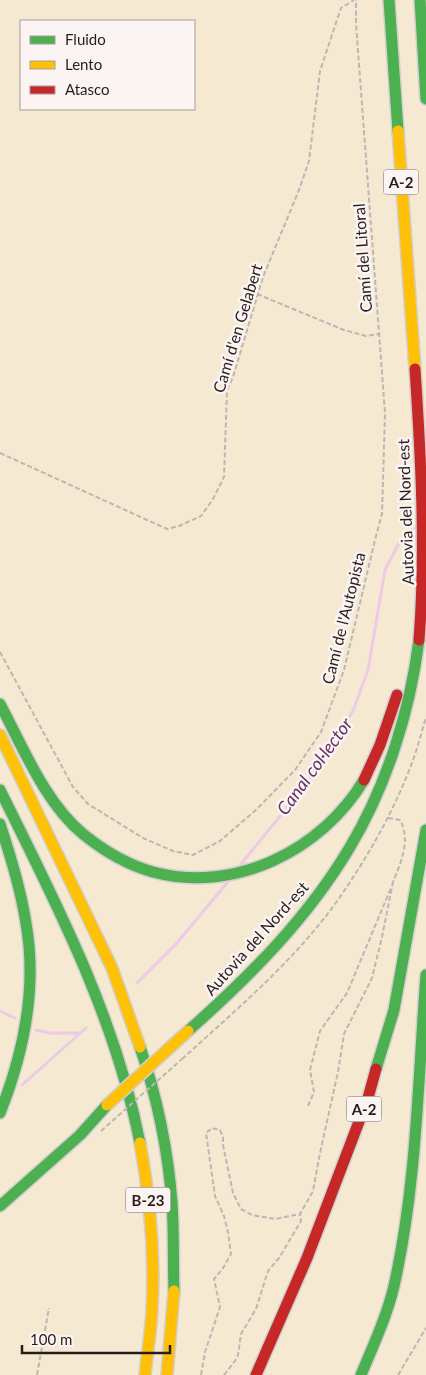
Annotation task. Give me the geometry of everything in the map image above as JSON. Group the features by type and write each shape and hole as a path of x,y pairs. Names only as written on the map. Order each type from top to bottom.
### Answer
{"highway":[{"name":"Autovia del Nord-est","path":"0,1191 76,1126 107,1105 219,1004 290,930 322,890 351,846 366,816 400,732 413,675 421,621 425,551 389,0"},
{"path":"420,0 426,99"},
{"path":"0,704 50,794 65,815 82,833 106,851 132,866 173,876 209,877 242,873 263,867 285,857 308,843 334,819 357,792 381,744 421,621"},
{"name":"B-23","path":"0,735 112,968 153,1085 172,1203 174,1297 167,1375"},
{"name":"B-23","path":"0,790 53,898 91,982 109,1029 134,1116 149,1212 151,1250 152,1311 145,1375"},
{"path":"0,824 16,878 29,948 27,1014 24,1034 13,1076 0,1113"},
{"name":"A-2","path":"256,1375 307,1258 368,1098 394,1010 426,830"},
{"path":"361,1375 386,1313 394,1287 404,1231 412,1164 426,975"},
{"name":"A-2","path":"0,1206 80,1135 107,1105"},
{"path":"172,1203 180,1233 184,1269 177,1375"}],"path":[{"name":"Camí d'en Gelabert","path":"0,453 167,529 180,526 200,516 213,499 224,477 227,390 233,377 262,278 299,190 309,161 320,71 341,8 355,0"},
{"name":"Camí del Litoral","path":"355,0 385,413 382,514"},
{"path":"258,294 344,330 366,336 379,334"},
{"name":"Camí de l'Autopista","path":"0,652 60,767 73,787 88,804 143,838 173,851 193,855 220,841 256,809 295,770 320,732 344,670 382,514"},
{"path":"308,1106 314,1092 310,1070 320,1031 347,993 403,856 405,829 400,820 388,818"},
{"path":"224,1375 238,1355 241,1334 256,1309 268,1272 279,1258 300,1221 300,1214 313,1191 344,1034 372,978 393,882"},
{"path":"101,1131 182,1059"},
{"path":"201,1375 205,1352 220,1307 214,1279 231,1254 224,1216 215,1196 206,1133 212,1128 220,1130 223,1136 223,1145 233,1193 241,1208 252,1215 275,1219 300,1214"},
{"path":"37,1375 49,1308"},
{"path":"398,1375 426,1328"}],"shaded area":[{"path":"0,0 426,0 426,1375 0,1375"}],"waterway":[{"name":"Canal col·lector","path":"241,864 295,798 328,752 353,711 368,670 385,570 400,541 418,526"},
{"name":"Canal col·lector","path":"137,983 176,944 227,883"},
{"path":"0,1011 15,1018"},
{"name":"Canal col·lector","path":"22,1085 86,1028"},
{"path":"36,1030 50,1033 80,1033"}],"traffic: fast":[{"path":"389,0 398,131"},
{"path":"420,0 426,99"},
{"path":"188,1031 255,968 276,945 316,898 350,847 375,798 395,747 410,694 419,640"},
{"path":"0,704 46,791 69,821 108,852 134,866 153,872 184,877 215,877 245,871 274,861 300,846 325,827 346,805 364,780"},
{"path":"0,790 63,919 100,1006 116,1050 140,1143"},
{"path":"0,824 21,899 27,930 30,967 28,1010 20,1052 0,1113"},
{"path":"376,1069 394,1010 426,830"},
{"path":"361,1375 388,1308 402,1248 416,1131 426,975"},
{"path":"140,1047 157,1104 168,1163 173,1214 174,1291"},
{"path":"0,1206 80,1135 107,1105"}],"traffic: slow":[{"path":"398,131 415,369"},
{"path":"0,735 112,968 140,1047"},
{"path":"107,1105 188,1031"},
{"path":"140,1143 147,1184 153,1268 151,1318 145,1375"},
{"path":"167,1375 174,1291"}],"traffic: jam":[{"path":"415,369 421,471 422,538 419,640"},
{"path":"364,780 380,745 397,695"},
{"path":"256,1375 307,1258 368,1098 376,1069"}]}
